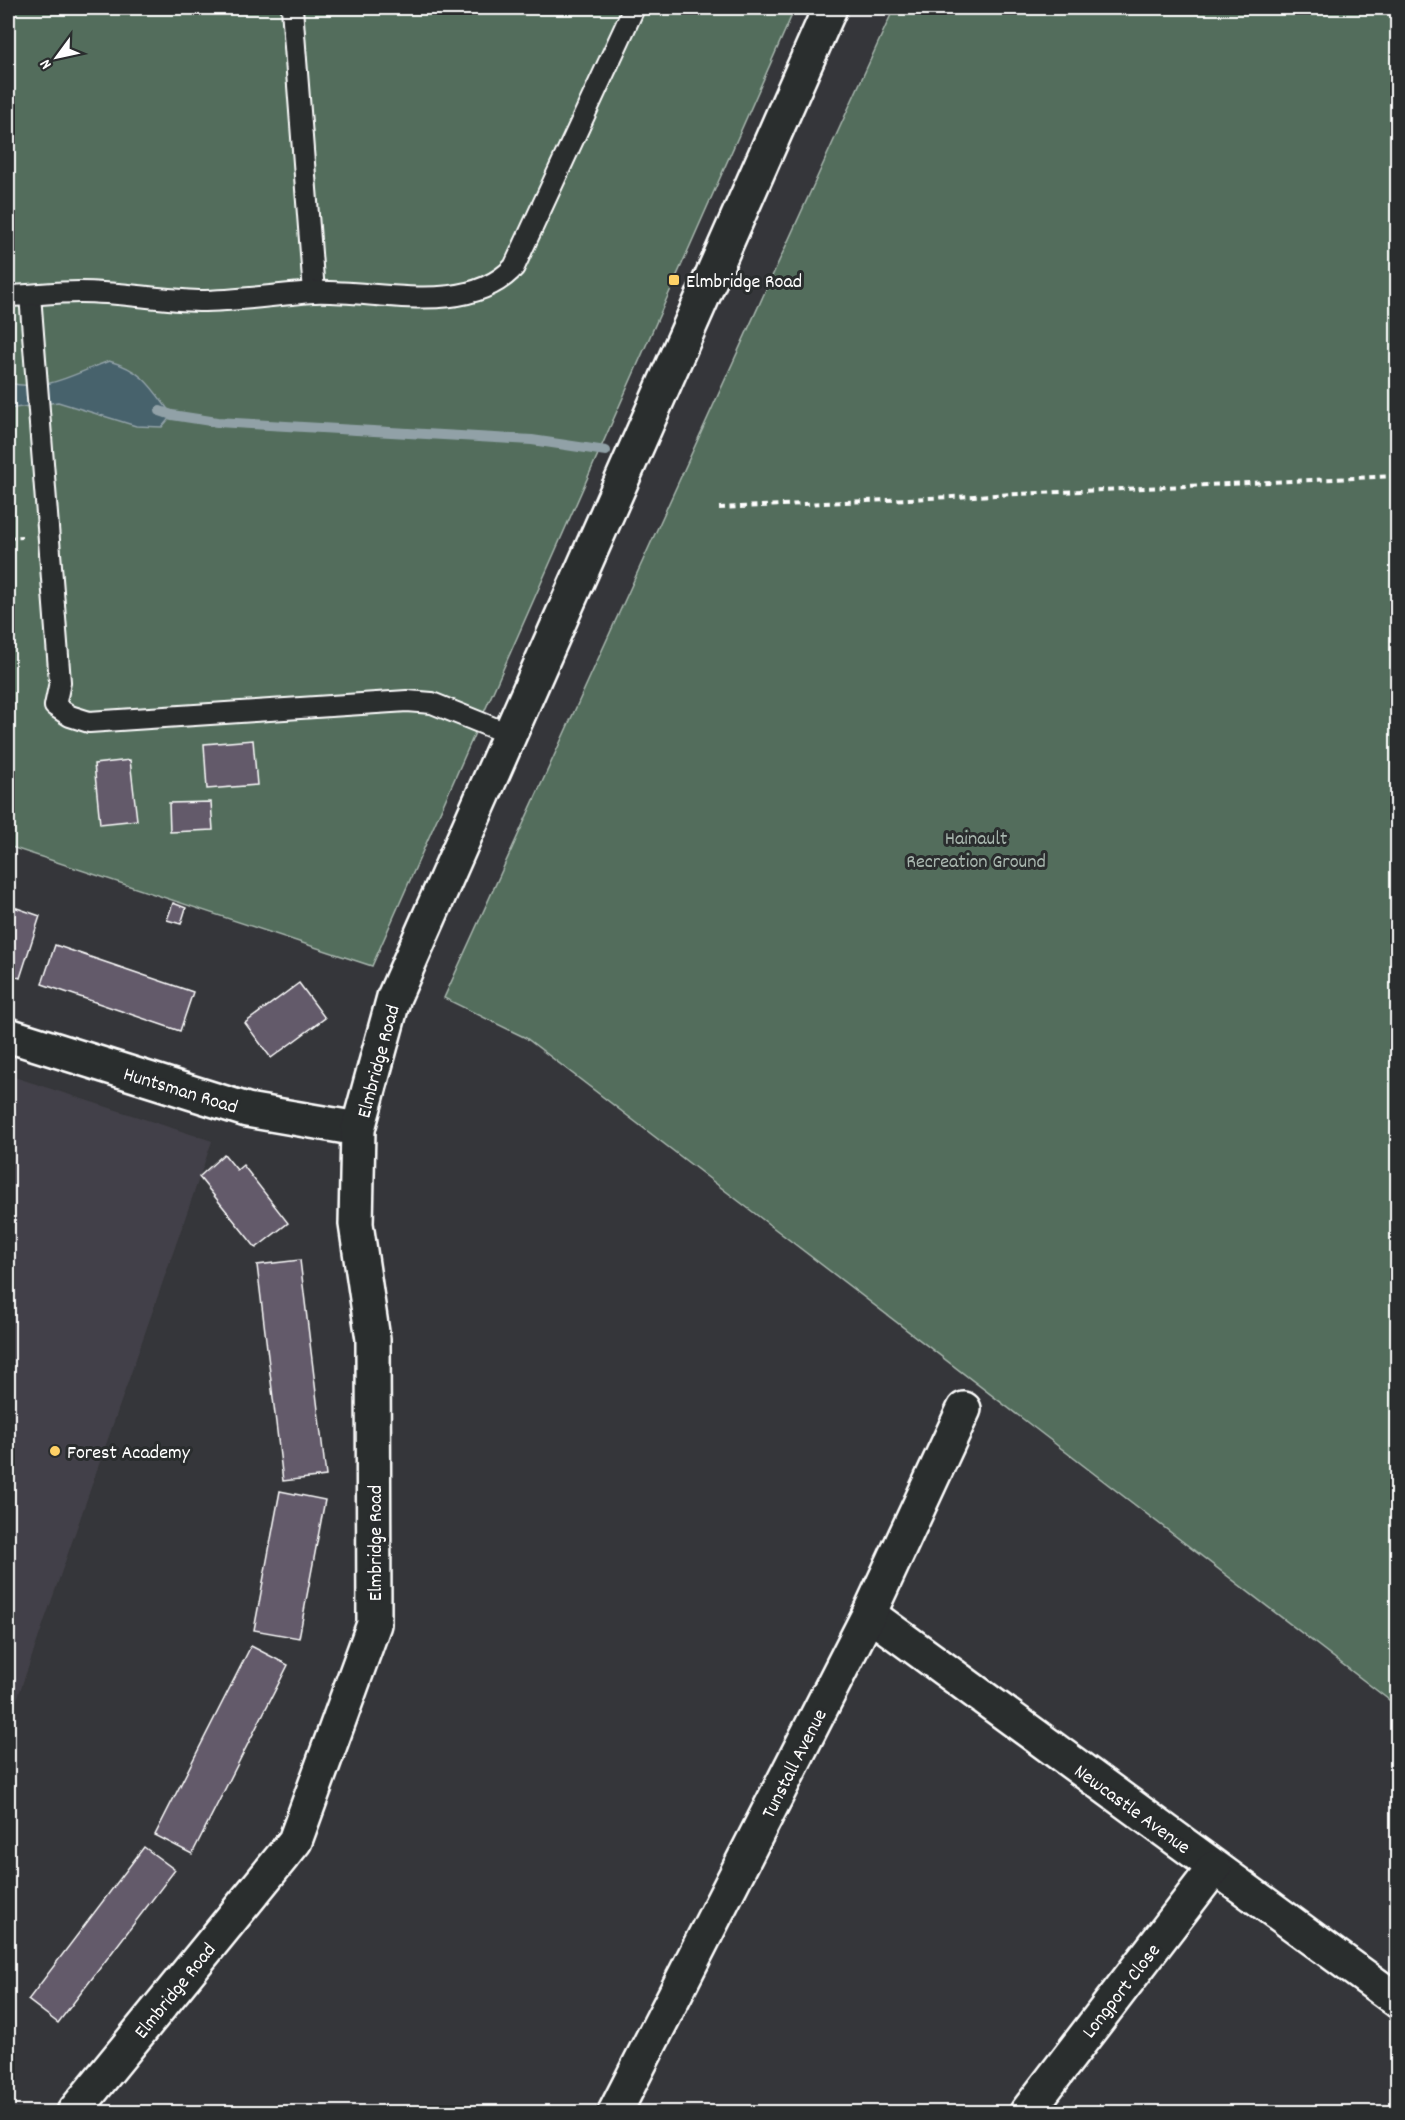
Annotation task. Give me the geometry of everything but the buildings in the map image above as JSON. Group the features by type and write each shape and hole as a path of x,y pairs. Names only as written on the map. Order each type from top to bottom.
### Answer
{"street":[{"name":"Elmbridge Road","path":"74,2112 295,1841 374,1624 373,1339 356,1224 358,1129 394,997 830,8"},
{"name":"Huntsman Road","path":"8,1035 247,1110 358,1129"},
{"name":"Tunstall Avenue","path":"615,2112 869,1614 964,1409"},
{"name":"Newcastle Avenue","path":"869,1614 1398,2001"},
{"name":"Longport Close","path":"1026,2112 1214,1868"}],"lane":[{"path":"292,8 314,292"},
{"path":"8,296 81,292 209,301 314,292 425,297 486,288 503,280 514,267 634,8"},
{"path":"30,295 60,682 55,706 70,716 89,722 407,701 439,705 511,735"}],"path":[{"path":"719,508 1398,476"}],"shaded area":[{"name":"Forest Academy","path":"8,1075 212,1141 8,1725"}],"green space":[{"path":"8,8 795,8 372,966 8,846"},
{"name":"Hainault Recreation Ground","path":"894,8 1397,8 1397,1706 526,1038 444,998"}],"water":[{"path":"109,361 130,369 152,388 172,415 162,427 136,426 58,402 8,409 8,383 36,385 48,383"}],"waterway":[{"path":"160,411 217,422 532,440 606,451"}],"place":[{"name":"Elmbridge Road","path":"674,280"},
{"name":"Forest Academy","path":"55,1451"}]}
